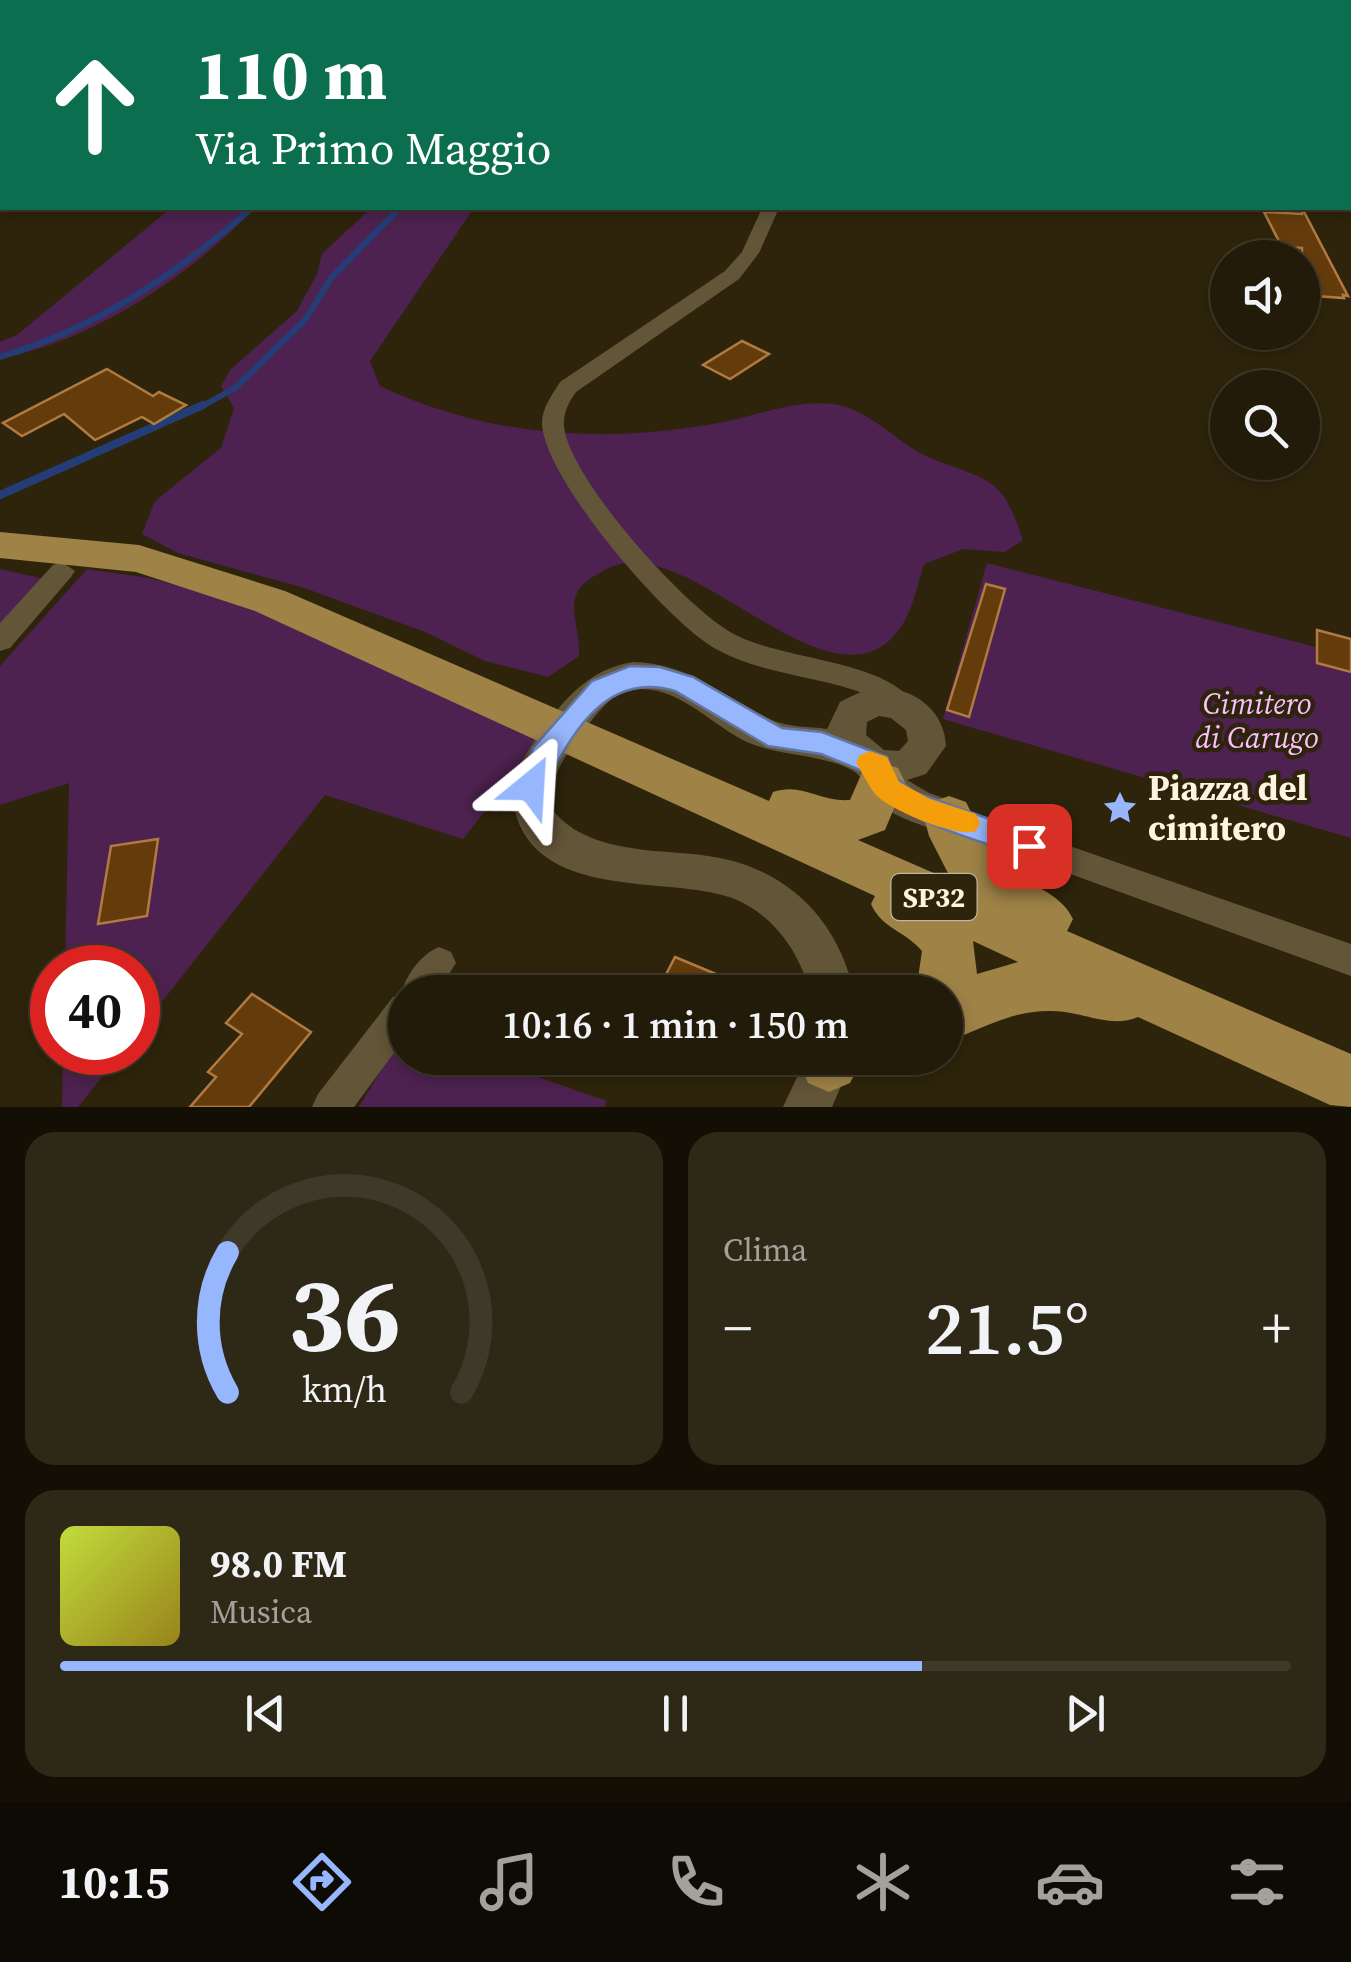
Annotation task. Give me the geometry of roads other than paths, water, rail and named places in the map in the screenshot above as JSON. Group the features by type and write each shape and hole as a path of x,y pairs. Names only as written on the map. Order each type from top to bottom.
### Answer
{"main road":[{"name":"SP32","path":"33,554 140,559 270,601 592,724 670,778 1351,1084"},
{"path":"592,724 615,745 662,754 838,824 868,815 856,749"},
{"path":"670,778 696,811 914,912 940,929 951,960 948,975"},
{"path":"949,817 954,840 970,868 1004,899 1144,965 1207,1019"},
{"path":"963,1007 994,991 1047,984 1091,989 1156,1013 1207,1019"}],"street":[{"path":"769,210 750,254 732,274 579,376 559,400 553,422 555,436 573,472 676,606 705,630 748,653 880,688 926,727 933,783 949,817"},
{"path":"0,641 33,554"},
{"path":"818,673 846,691 852,705 856,749 904,800 1351,960"},
{"path":"827,975 817,944 788,912 751,885 590,856 552,838 532,807 531,786 543,756 592,724 614,680 630,676 660,677 684,684 768,734 798,742 856,749 904,766 922,755 928,746"},
{"path":"856,749 864,705 900,705"},
{"path":"430,975 439,963"},
{"path":"331,1107 388,1032"}],"waterway":[{"path":"0,357 102,315 164,277 250,210"},
{"path":"199,408 235,388 305,320 332,277 398,210"},
{"path":"0,495 203,405"}],"place":[{"name":"Piazza del cimitero","path":"1120,808"}],"park label":[{"name":"Cimitero di Carugo","path":"1257,721"}]}
